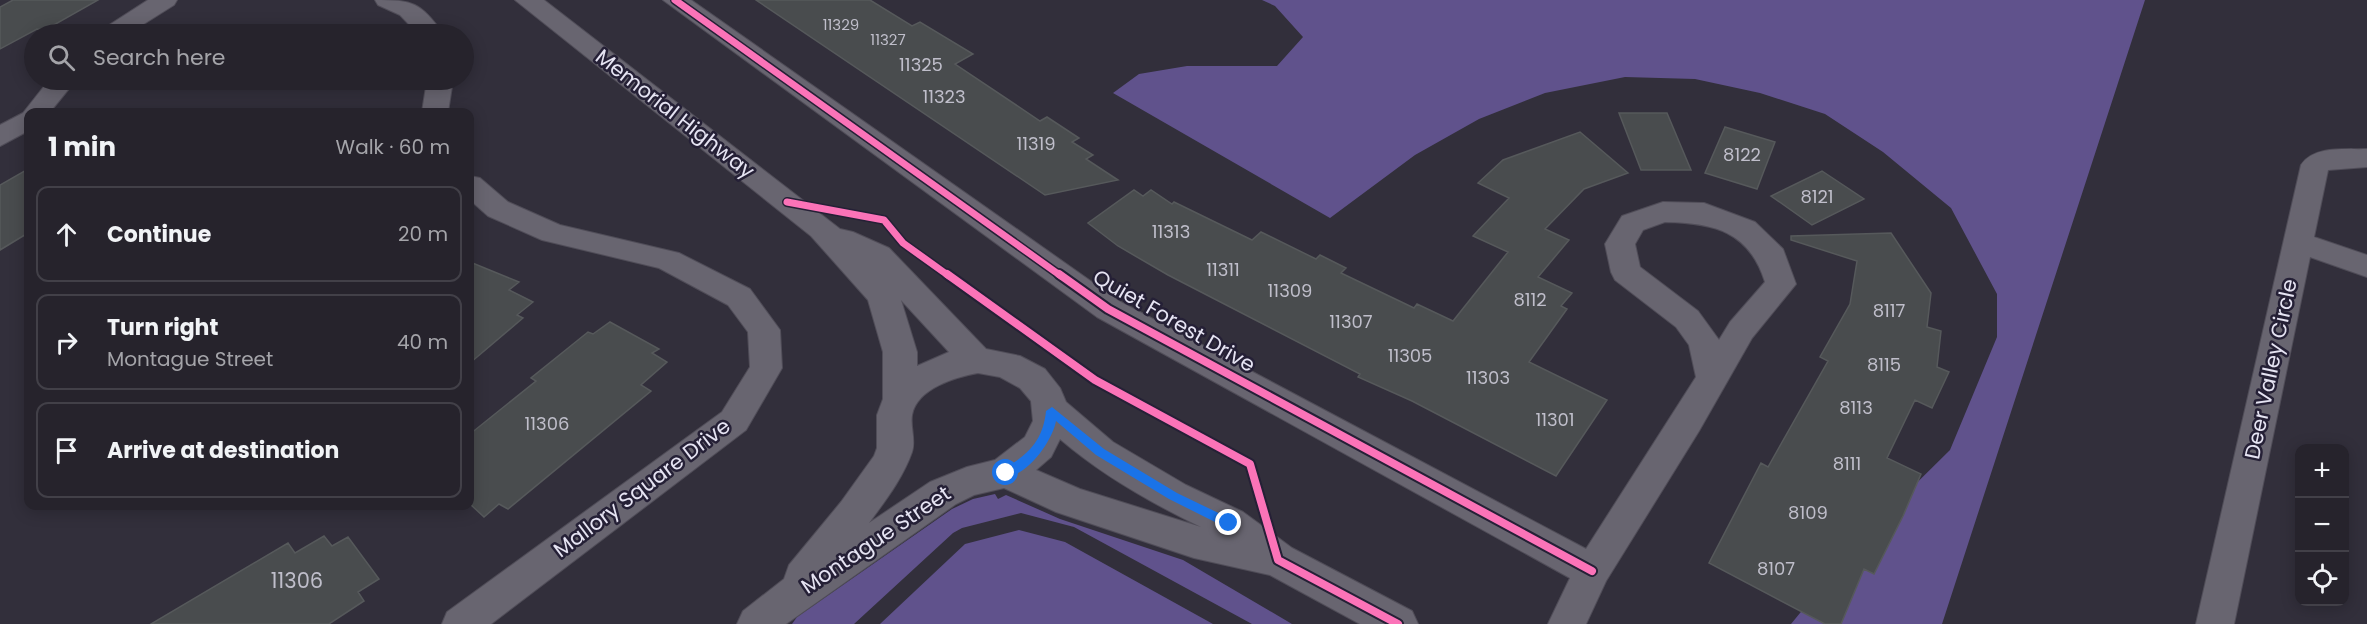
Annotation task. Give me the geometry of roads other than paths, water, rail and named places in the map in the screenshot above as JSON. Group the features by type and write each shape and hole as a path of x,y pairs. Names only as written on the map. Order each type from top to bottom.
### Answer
{"street":[{"path":"128,24 165,0"},
{"path":"387,0 409,10 422,24"},
{"name":"Memorial Highway","path":"528,0 822,229 883,296 900,352 901,399"},
{"name":"Quiet Forest Drive","path":"675,0 1108,309 1592,571"},
{"path":"39,108 55,90"},
{"path":"436,108 438,90"},
{"path":"0,137 24,122"},
{"name":"Deer Valley Circle","path":"2215,624 2315,165 2329,159 2367,158"},
{"name":"Mallory Square Drive","path":"461,624 734,421 766,368 764,330 739,297 668,260 552,233 498,209 474,188"},
{"path":"1567,624 1592,571 1713,378 1741,330 1781,284 1772,256 1745,229 1704,213 1663,212 1632,223 1620,244 1626,272 1687,320 1704,342 1713,378"},
{"name":"Memorial Highway","path":"822,229 878,256 977,361"},
{"path":"2298,242 2367,266"},
{"path":"901,399 917,382 938,369 963,362 977,361 1012,366 1032,376 1046,392 1052,411 1049,429 1041,446 1026,461 1006,473"},
{"name":"Montague Street","path":"770,613 884,471 895,448 894,417 901,399"},
{"path":"1052,411 1100,452 1173,496 1229,523 1278,560 1398,624"},
{"path":"1006,473 1069,501 1194,542 1278,560"},
{"name":"Montague Street","path":"770,613 943,493 967,482 1006,473"}]}
